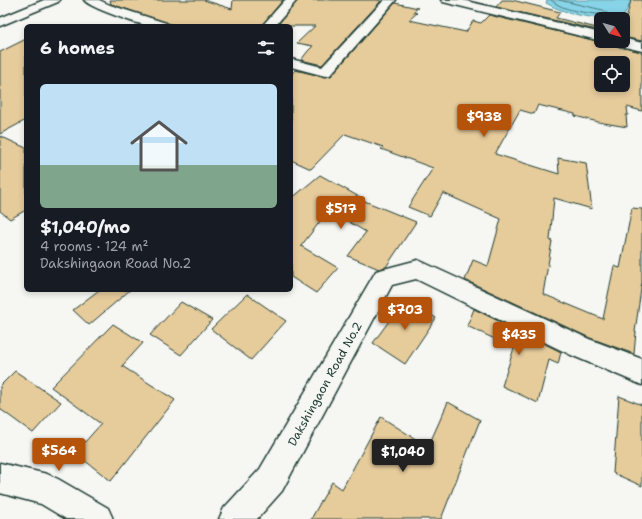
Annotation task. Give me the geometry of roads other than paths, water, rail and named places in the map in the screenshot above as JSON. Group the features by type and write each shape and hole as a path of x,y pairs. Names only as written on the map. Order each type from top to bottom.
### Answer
{"street":[{"path":"0,22 54,0"},
{"path":"90,0 106,8 156,24"},
{"path":"270,24 291,0"},
{"path":"293,64 325,72 390,0"},
{"path":"448,0 594,35"},
{"path":"630,44 642,47"},
{"name":"Dakshingaon Road No.2","path":"235,519 271,480 384,278 418,269 580,347 642,372"},
{"path":"0,478 47,490 97,519"}],"water":[{"path":"547,0 632,0 626,12 594,12 594,17 573,14 546,3"}]}
